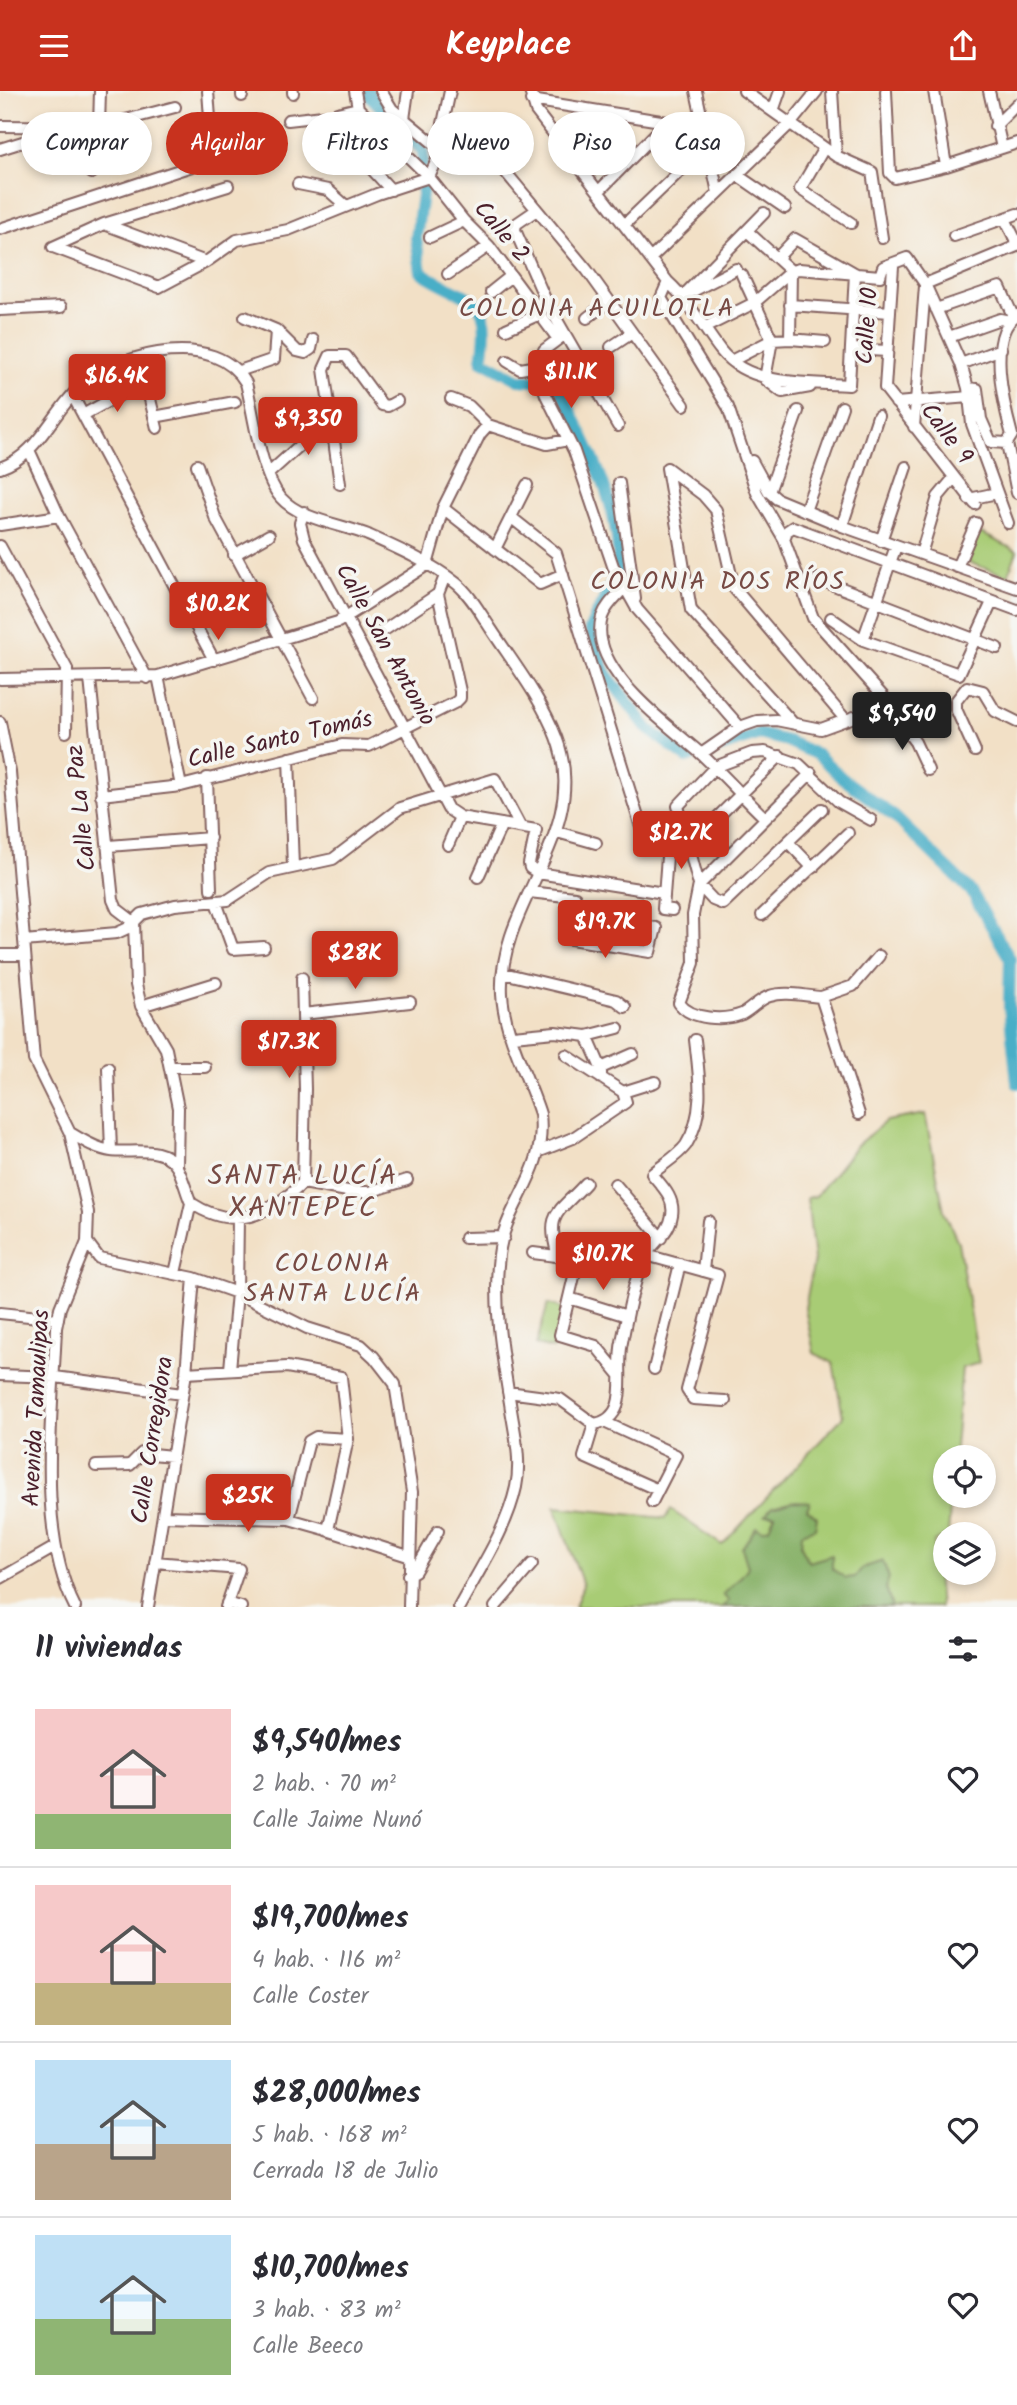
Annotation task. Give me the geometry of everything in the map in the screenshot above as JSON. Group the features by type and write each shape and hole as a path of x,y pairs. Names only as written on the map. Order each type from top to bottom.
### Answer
{"street":[{"path":"99,112 100,91"},
{"path":"208,91 210,112"},
{"path":"341,112 359,108 355,91"},
{"path":"381,91 396,112"},
{"path":"405,112 408,91"},
{"path":"446,112 450,91"},
{"path":"696,91 701,112"},
{"path":"744,91 836,156 872,172 882,238"},
{"path":"773,110 780,91"},
{"path":"745,167 790,123 817,91"},
{"path":"832,91 836,156"},
{"path":"886,91 890,173 895,178 946,166 1017,143"},
{"path":"934,91 946,166"},
{"path":"989,91 995,127 1002,148"},
{"path":"531,96 607,112"},
{"path":"531,96 536,111 548,126"},
{"path":"995,127 1017,104"},
{"path":"152,113 175,107"},
{"name":"Calle 2","path":"359,108 429,177 561,337"},
{"path":"288,120 323,116 391,190"},
{"path":"0,126 21,126"},
{"path":"413,126 427,138"},
{"path":"599,191 650,139"},
{"path":"0,149 21,142"},
{"path":"824,148 800,190 850,223"},
{"path":"2,229 166,175"},
{"path":"508,175 535,211 562,238 684,405"},
{"path":"586,175 668,282 683,296 723,353 765,379 849,385 855,274"},
{"path":"624,225 676,175"},
{"path":"714,175 718,193"},
{"path":"650,259 737,175 785,208"},
{"path":"228,186 104,224 53,247 71,257 159,287 206,262 237,240 288,230 345,206 429,177"},
{"path":"298,184 328,190 345,206"},
{"path":"535,211 515,227 561,337 618,426"},
{"path":"683,296 764,213"},
{"path":"954,236 1017,214"},
{"path":"925,284 1017,244 1005,219"},
{"path":"430,237 464,221"},
{"path":"104,224 206,262"},
{"path":"747,231 791,271"},
{"path":"776,258 795,239 855,274"},
{"path":"448,274 489,247"},
{"path":"722,256 764,296"},
{"path":"706,327 754,303 791,271 799,269 880,276 883,267 893,266 907,258 925,284 961,364 969,392 972,424 1008,523"},
{"name":"Calle 10","path":"885,389 893,266"},
{"path":"790,339 791,271"},
{"path":"683,296 739,272"},
{"path":"739,272 772,341 765,379"},
{"path":"491,292 511,276"},
{"path":"668,282 661,298 728,407 757,493 784,539 813,618 897,712 898,720 915,742 928,770"},
{"path":"914,426 925,284"},
{"path":"936,309 1000,287 1013,317"},
{"path":"587,318 609,301"},
{"path":"790,305 890,312"},
{"path":"0,310 61,307"},
{"path":"506,329 540,314"},
{"path":"245,317 276,330 297,352 305,353 311,349 313,340"},
{"path":"949,337 1013,317"},
{"path":"1013,317 1004,328 1001,349 1003,404 1017,493"},
{"path":"239,371 274,359 276,330"},
{"path":"611,347 632,333"},
{"path":"561,337 544,350 539,369 546,395 568,440 613,566 637,609 740,727"},
{"path":"733,360 772,341 790,339 825,342"},
{"path":"0,468 29,450 58,409 88,381 135,359 181,349 204,353 239,371 246,383 268,474 282,498 304,512 377,539 457,583 540,703 557,739 566,785 557,832 513,927 503,973 505,1013 540,1114 540,1151 499,1252 498,1305 518,1456 516,1489 506,1517 458,1607"},
{"path":"852,349 887,351"},
{"path":"961,364 1001,349"},
{"path":"340,484 324,369 333,354 346,356 377,401 388,407 397,401"},
{"path":"507,361 520,369 539,369"},
{"path":"83,415 141,383 147,387 156,423 235,402"},
{"name":"Calle 9","path":"885,389 972,501 997,493"},
{"path":"896,403 916,403 977,389 981,419 991,442 1009,439"},
{"path":"451,400 468,406 488,425 547,444 568,440"},
{"path":"76,402 214,660"},
{"path":"805,511 842,407"},
{"path":"769,492 798,411"},
{"path":"842,526 878,416"},
{"path":"268,474 329,419"},
{"path":"0,679 152,677 282,640 346,617 427,565 443,508 480,434 488,425"},
{"path":"29,450 59,516 152,677 181,786"},
{"path":"745,453 769,492 805,511 881,541 1017,588"},
{"path":"197,465 210,506 234,555 313,698"},
{"path":"881,541 905,467"},
{"path":"792,722 691,610 667,468 703,495 716,510 734,587 845,719"},
{"path":"921,554 937,497 953,479"},
{"path":"619,483 637,609"},
{"path":"495,549 527,485"},
{"path":"443,508 540,584 563,574"},
{"name":"Calle San Antonio","path":"304,512 300,523 304,539 407,727 448,809 460,817"},
{"path":"0,526 59,516"},
{"path":"512,518 556,553 640,827"},
{"path":"957,567 976,523"},
{"path":"784,539 787,531 793,527 1017,610"},
{"path":"234,555 268,535"},
{"path":"0,546 67,669 69,677 66,733"},
{"path":"863,639 896,546"},
{"path":"380,633 438,594 445,576"},
{"path":"818,579 877,604 997,648"},
{"path":"624,584 601,618 604,648 623,685 715,767 764,817"},
{"name":"Calle Santo Tomás","path":"101,795 181,786 342,745 369,746 460,698 438,594"},
{"path":"831,618 863,639 957,674 962,672 992,601"},
{"name":"Calle La Paz","path":"90,679 114,905 134,922"},
{"path":"975,751 956,709 956,701 967,687 983,691 995,711 1017,722"},
{"path":"701,754 740,727 757,721 792,722 821,729 854,717 891,723 898,720"},
{"name":"Avenida Tamaulipas","path":"0,722 34,1061 71,1133 88,1212 86,1242 58,1319 50,1498 55,1547 67,1592 75,1607"},
{"path":"871,820 839,802 811,773 780,756 765,752 752,753 715,767 678,806 699,885 693,915 694,963 679,1003 684,1010 699,1016 720,1017 742,1013 771,995 821,997 853,986 879,956"},
{"path":"690,844 780,756"},
{"path":"289,758 293,867"},
{"path":"699,885 764,817 811,773"},
{"path":"207,778 211,889"},
{"path":"24,941 117,933 142,914 175,905 216,902 237,896 269,873 334,859 400,809 495,779 520,827"},
{"path":"699,885 713,900 727,903 822,809"},
{"path":"448,845 460,817 536,830 529,864 530,869 538,873 664,893"},
{"path":"478,877 502,824"},
{"path":"667,909 664,893 669,831"},
{"path":"557,832 596,843"},
{"path":"762,915 848,832"},
{"path":"109,846 211,838"},
{"path":"788,842 813,868"},
{"path":"529,892 575,897 570,915 565,938 650,952 656,928 570,915"},
{"path":"216,902 233,949 236,951 264,947"},
{"path":"134,922 136,985 141,1006 166,1049 178,1108 177,1166 191,1203 175,1273"},
{"path":"0,955 25,955"},
{"path":"503,973 616,1000 625,1007"},
{"path":"191,1203 219,1216 257,1216 280,1203 303,1182 302,978"},
{"path":"141,1006 216,983"},
{"path":"821,997 859,1114"},
{"path":"303,1014 410,1002"},
{"path":"513,1036 555,1032 587,1036 618,1028"},
{"path":"587,1036 601,1073"},
{"path":"658,1490 584,1457 599,1423 617,1408 620,1348 627,1316 646,1255 662,1238 673,1213 670,1195 652,1174 685,1146 700,1105 695,1040"},
{"path":"601,1073 633,1054"},
{"path":"566,1055 601,1073 625,1096"},
{"path":"170,1067 205,1067"},
{"path":"108,1068 111,1151"},
{"path":"625,1096 655,1081"},
{"path":"540,1151 573,1138 624,1105 625,1096"},
{"path":"71,1133 94,1146 111,1151 156,1152 177,1166"},
{"path":"303,1182 353,1192 369,1192 407,1180"},
{"path":"558,1256 551,1230 552,1220 586,1183"},
{"path":"615,1184 662,1238"},
{"path":"230,1369 237,1293 238,1218"},
{"path":"703,1271 708,1221"},
{"path":"465,1238 504,1237"},
{"path":"86,1242 99,1258 175,1273 237,1293 307,1328 360,1345 374,1357 395,1384 412,1492 408,1607"},
{"path":"533,1253 558,1256 578,1264 560,1335 596,1346 620,1375"},
{"path":"646,1255 718,1275 687,1390 693,1399 725,1401"},
{"path":"654,1369 680,1264"},
{"name":"Calle Corregidora","path":"148,1607 186,1373 194,1278"},
{"path":"569,1298 627,1316"},
{"path":"0,1313 58,1319"},
{"path":"186,1373 287,1367 341,1377 348,1439 327,1530"},
{"path":"0,1375 55,1377 182,1395"},
{"path":"508,1392 560,1399 599,1423 676,1455 652,1501"},
{"path":"289,1519 309,1441 316,1437 348,1439"},
{"path":"96,1465 130,1465 142,1453 172,1455"},
{"path":"163,1516 289,1519 408,1556"},
{"path":"408,1575 415,1571 438,1531"},
{"path":"1,1578 55,1547"},
{"path":"155,1562 239,1569 226,1605 241,1607"},
{"path":"495,1607 532,1564"}],"green space":[{"path":"975,530 1017,551 1008,576 964,561"},
{"path":"925,1114 944,1211 958,1242 979,1363 962,1368 955,1445 933,1445 933,1508 950,1508 949,1522 933,1522 933,1585 938,1585 940,1607 575,1607 583,1585 555,1507 665,1518 671,1510 722,1545 843,1417 833,1363 814,1353 805,1308 814,1260 807,1198 816,1196 857,1145 886,1121"},
{"path":"548,1304 564,1308 553,1349 536,1345"},
{"path":"794,1501 810,1502 807,1509 817,1517 815,1528 802,1533 801,1546 809,1562 832,1555 832,1569 846,1578 855,1577 862,1568 883,1561 889,1578 886,1588 892,1607 722,1607 729,1601 723,1595 748,1567 742,1548 756,1527 762,1530 769,1528 775,1515 765,1515 772,1507"}],"waterway":[{"path":"369,91 369,95 423,151 423,163"},
{"path":"424,180 416,238 421,272 465,295 481,309 485,337 482,360 519,380 557,383 599,471 614,518 618,565 590,629 606,674 648,729 687,758 691,757"},
{"path":"716,749 759,734 787,741 818,755 842,778 895,817 971,891 1010,959 1009,1006 1017,1083"}],"district":[{"name":"COLONIA ACUILOTLA","path":"597,309"},
{"name":"COLONIA DOS RÍOS","path":"718,582"},
{"name":"SANTA LUCÍA XANTEPEC","path":"303,1192"},
{"name":"COLONIA SANTA LUCÍA","path":"333,1278"}]}
